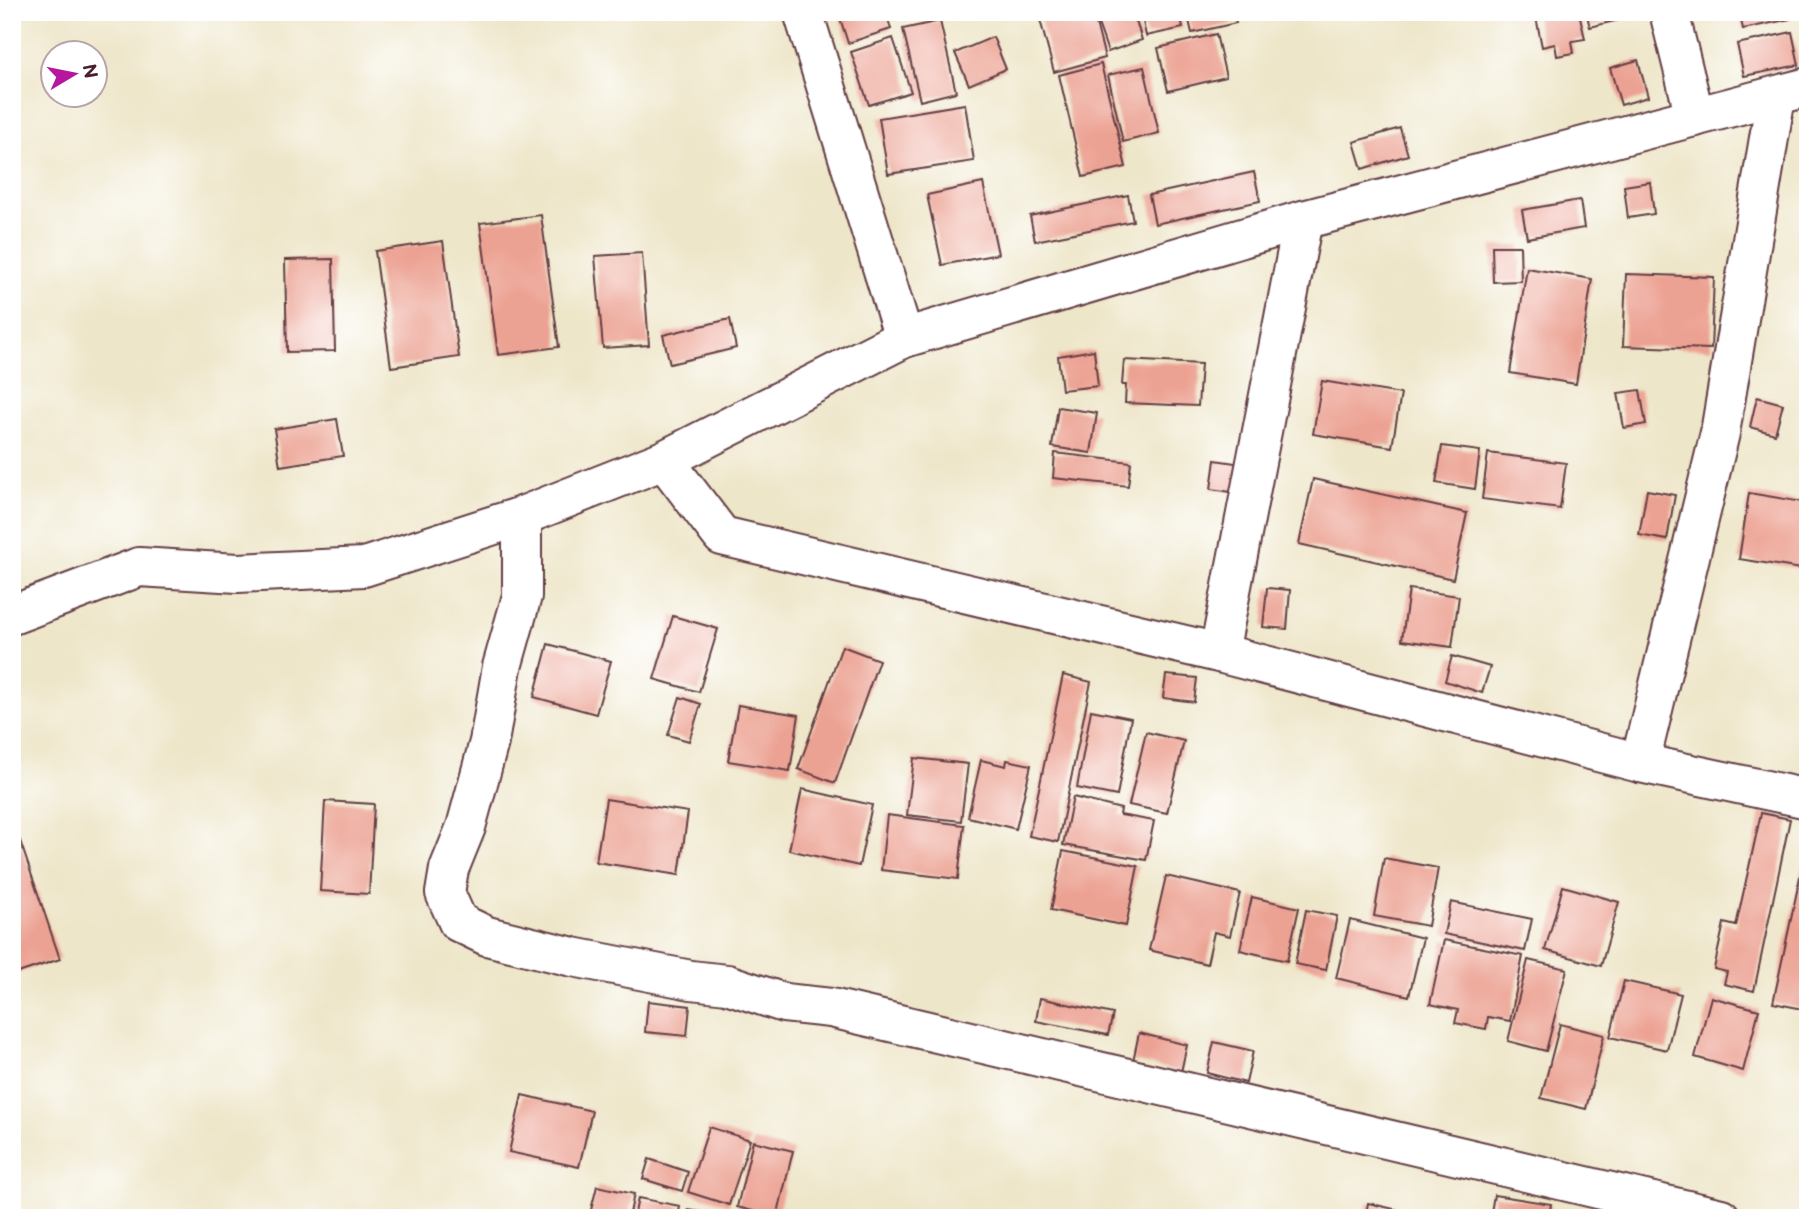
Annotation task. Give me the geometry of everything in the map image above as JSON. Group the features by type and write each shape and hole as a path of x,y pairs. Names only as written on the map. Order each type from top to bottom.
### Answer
{"street":[{"path":"803,12 904,338"},
{"path":"1669,12 1695,117"},
{"path":"12,615 139,567 238,573 364,567 522,516 664,460 904,338 1303,220 1792,91 1720,433 1640,763"},
{"path":"1219,653 1303,220"},
{"path":"664,460 722,536 1219,653 1640,763 1808,799"},
{"path":"522,516 522,596 502,667 489,742 466,827 449,869 445,893 458,922 487,936 573,957 691,980 727,984 785,1003 831,1008 1721,1218"}],"building":[{"path":"838,12 886,12 891,29 848,43"},
{"path":"1038,12 1093,12 1105,58 1054,72"},
{"path":"1094,12 1133,12 1142,40 1108,52"},
{"path":"1141,12 1180,12 1183,28 1146,36"},
{"path":"1187,12 1234,12 1236,23 1192,33"},
{"path":"1535,12 1579,12 1585,39 1572,41 1574,53 1557,56 1555,44 1542,47"},
{"path":"1586,12 1635,12 1635,16 1590,27"},
{"path":"1739,12 1788,12 1790,19 1743,29"},
{"path":"940,21 956,92 920,101 903,29"},
{"path":"1792,32 1799,65 1744,76 1737,44"},
{"path":"1216,34 1226,77 1168,91 1158,48"},
{"path":"993,37 1006,69 969,85 955,53"},
{"path":"893,38 911,92 869,105 851,52"},
{"path":"1638,60 1648,97 1621,105 1610,68"},
{"path":"1101,64 1126,167 1083,177 1059,75"},
{"path":"1144,67 1159,133 1123,142 1108,75"},
{"path":"965,104 974,161 888,174 879,118"},
{"path":"1400,128 1408,155 1362,169 1354,142"},
{"path":"1254,172 1260,201 1155,224 1149,195"},
{"path":"1650,182 1654,214 1628,218 1624,186"},
{"path":"983,183 998,254 942,265 927,195"},
{"path":"1128,195 1133,221 1035,241 1030,216"},
{"path":"1580,200 1584,228 1527,238 1522,210"},
{"path":"541,215 559,347 498,355 480,223"},
{"path":"443,241 459,357 391,367 375,251"},
{"path":"1492,246 1520,246 1521,281 1493,282"},
{"path":"642,253 649,345 603,348 595,256"},
{"path":"333,259 335,351 287,352 285,260"},
{"path":"1527,268 1592,279 1576,384 1510,373"},
{"path":"1626,274 1714,277 1711,349 1623,346"},
{"path":"730,319 736,348 670,364 663,335"},
{"path":"1094,350 1098,386 1062,390 1058,356"},
{"path":"1124,360 1201,364 1198,406 1125,403 1126,385 1122,385"},
{"path":"1322,381 1401,394 1392,447 1313,434"},
{"path":"1640,390 1646,424 1624,428 1618,393"},
{"path":"1757,397 1783,404 1775,434 1750,427"},
{"path":"1058,407 1097,413 1091,453 1052,447"},
{"path":"337,419 343,456 280,466 274,429"},
{"path":"1442,446 1480,451 1475,489 1436,483"},
{"path":"1055,453 1131,462 1128,486 1053,478"},
{"path":"1488,453 1566,463 1560,509 1482,499"},
{"path":"1215,460 1242,464 1238,493 1211,489"},
{"path":"1313,479 1467,513 1453,579 1299,544"},
{"path":"1647,490 1675,495 1667,540 1639,535"},
{"path":"1749,493 1808,503 1808,570 1739,559"},
{"path":"1267,588 1290,590 1287,629 1263,627"},
{"path":"1409,589 1459,596 1452,647 1402,640"},
{"path":"673,616 718,629 699,692 654,679"},
{"path":"548,644 611,661 596,714 534,697"},
{"path":"842,646 879,660 835,783 798,769"},
{"path":"1452,656 1490,667 1482,693 1445,681"},
{"path":"1063,675 1091,682 1058,842 1029,836"},
{"path":"1166,675 1197,678 1194,702 1163,698"},
{"path":"680,697 701,704 689,741 668,735"},
{"path":"738,705 799,715 790,771 728,761"},
{"path":"1091,710 1131,718 1117,796 1077,788"},
{"path":"1146,732 1184,741 1167,813 1129,805"},
{"path":"914,758 968,764 961,821 907,815"},
{"path":"981,760 1006,766 1007,760 1031,765 1016,829 968,817"},
{"path":"802,789 872,805 859,866 789,850"},
{"path":"1073,797 1121,809 1120,815 1154,821 1146,860 1063,845"},
{"path":"606,799 688,812 679,875 596,862"},
{"path":"325,801 374,804 369,894 320,891"},
{"path":"1761,813 1790,819 1754,991 1724,984 1727,972 1714,969 1724,923 1736,926"},
{"path":"887,815 964,825 958,879 881,870"},
{"path":"12,817 60,959 12,975"},
{"path":"1063,851 1138,866 1126,926 1051,910"},
{"path":"1384,858 1438,868 1428,926 1374,916"},
{"path":"1803,863 1808,864 1808,1010 1773,1003"},
{"path":"1166,876 1240,893 1230,936 1214,932 1207,964 1149,950"},
{"path":"1563,886 1619,902 1601,966 1545,950"},
{"path":"1252,897 1299,908 1287,961 1240,950"},
{"path":"1451,902 1532,919 1525,951 1444,934"},
{"path":"1306,910 1337,916 1326,970 1295,964"},
{"path":"1350,920 1423,938 1409,996 1336,978"},
{"path":"1444,940 1523,956 1510,1021 1488,1017 1486,1029 1455,1023 1458,1010 1430,1004"},
{"path":"1528,960 1567,969 1546,1051 1508,1041"},
{"path":"1624,981 1681,994 1667,1050 1610,1037"},
{"path":"1711,997 1759,1010 1743,1071 1695,1057"},
{"path":"1040,998 1113,1014 1108,1035 1036,1021"},
{"path":"648,1001 690,1006 687,1036 645,1032"},
{"path":"1560,1024 1604,1035 1586,1109 1541,1098"},
{"path":"1139,1033 1187,1045 1181,1072 1133,1061"},
{"path":"1214,1042 1253,1051 1246,1083 1207,1073"},
{"path":"522,1095 592,1111 579,1167 509,1152"},
{"path":"709,1127 750,1140 729,1205 688,1192"},
{"path":"753,1141 793,1151 777,1217 737,1207"},
{"path":"649,1159 688,1172 682,1191 643,1179"},
{"path":"597,1186 634,1194 629,1218 589,1218"},
{"path":"1494,1195 1551,1204 1549,1218 1490,1218"},
{"path":"638,1198 680,1206 678,1218 634,1218"},
{"path":"1368,1203 1407,1212 1406,1218 1365,1218"},
{"path":"688,1210 729,1216 729,1218 686,1218"}]}
